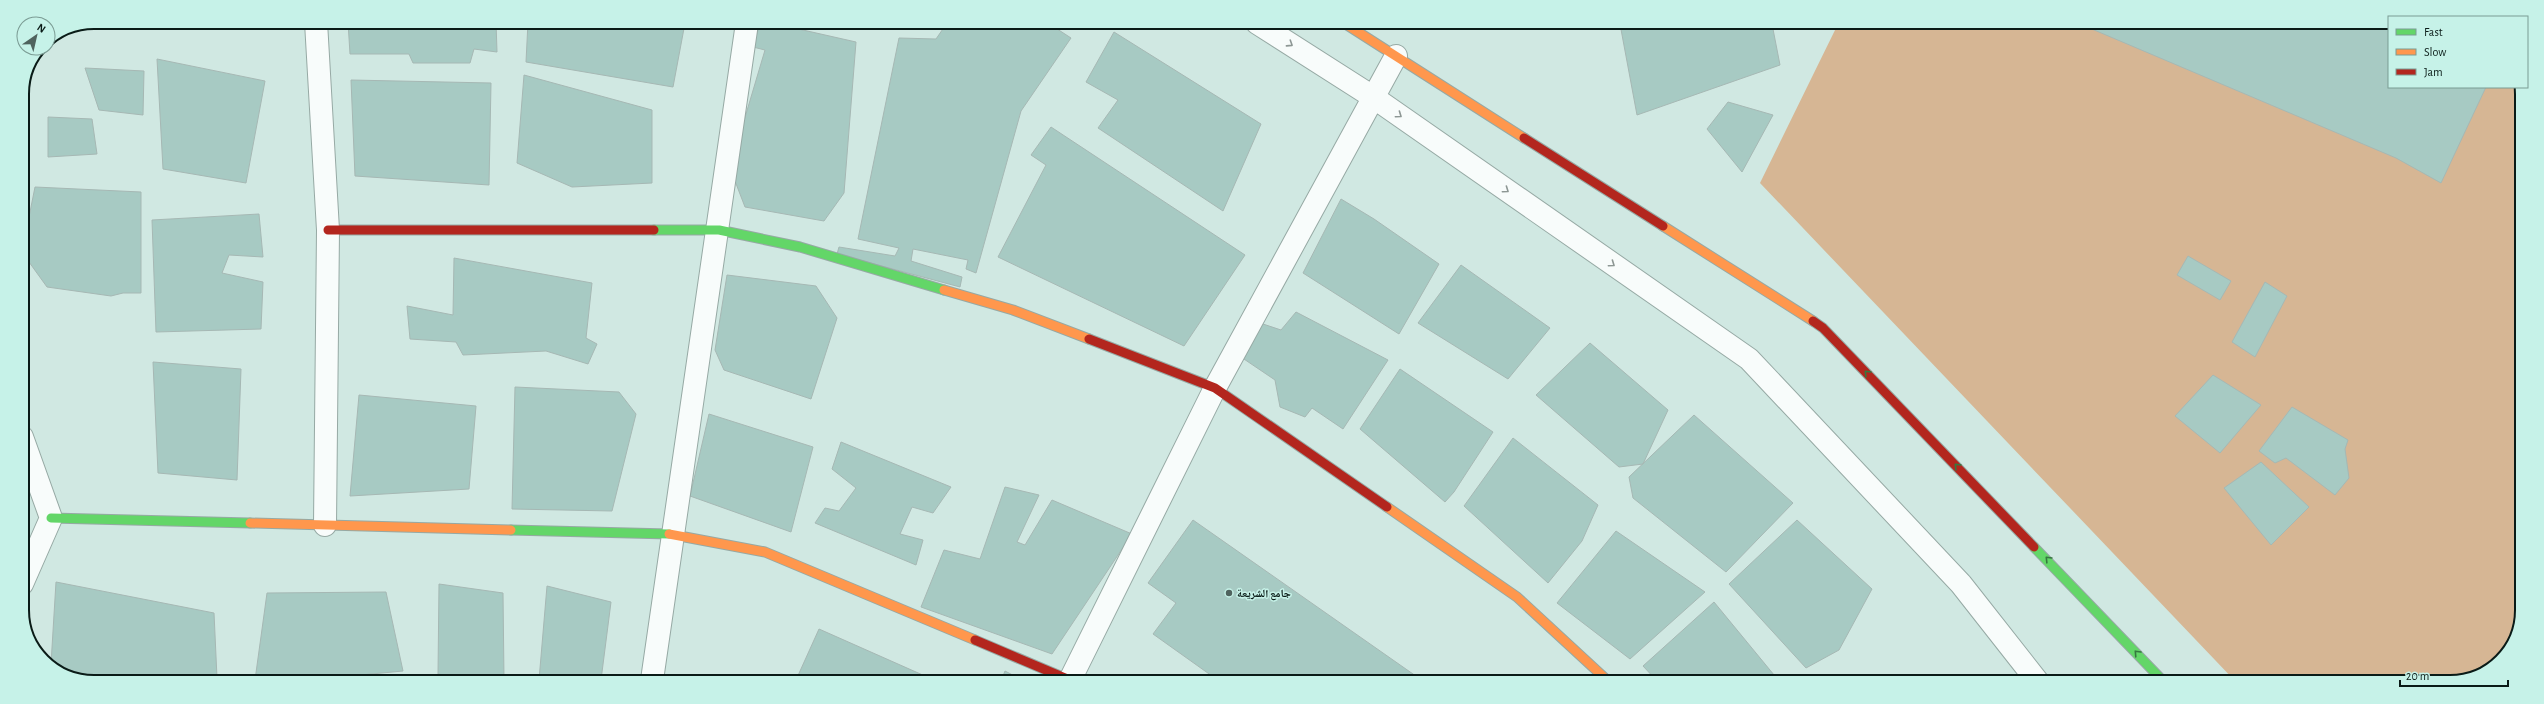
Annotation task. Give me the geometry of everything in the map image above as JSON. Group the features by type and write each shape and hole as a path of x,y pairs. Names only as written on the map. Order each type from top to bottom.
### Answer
{"street":[{"path":"316,29 328,230 325,525"},
{"path":"653,675 746,29"},
{"path":"1266,29 1373,97 1749,359 1961,584 2032,675"},
{"path":"1353,29 1823,328 2157,675"},
{"path":"1073,675 1216,388 1396,56"},
{"path":"328,230 718,230 800,247 1013,310 1216,388 1517,597 1602,675"},
{"path":"29,457 51,518 29,568"},
{"path":"51,518 673,534 765,552 1059,675"}],"shaded area":[{"path":"1836,29 2388,29 2388,88 2515,88 2515,610 2513,627 2504,646 2490,662 2471,672 2463,674 2229,675 1760,183"}],"building":[{"path":"348,29 496,29 497,52 474,49 470,63 413,63 409,54 350,54"},
{"path":"528,29 684,29 673,87 526,62"},
{"path":"758,29 799,29 856,42 844,193 824,221 745,207 730,168 765,50 753,47"},
{"path":"943,29 1057,29 1071,38 1021,111 976,273 966,269 968,260 913,249 911,261 962,277 960,287 837,254 839,247 895,256 899,248 858,239 899,38 936,39"},
{"path":"1621,29 1773,29 1780,65 1637,115"},
{"path":"2092,29 2388,29 2388,88 2486,88 2441,183 2396,158"},
{"path":"1114,32 1261,124 1223,211 1098,128 1118,100 1086,82"},
{"path":"157,59 265,81 246,183 163,169"},
{"path":"85,68 144,71 143,115 99,110"},
{"path":"524,75 652,110 652,183 572,187 517,163"},
{"path":"351,80 491,83 489,185 355,176"},
{"path":"1728,102 1773,115 1742,172 1707,129"},
{"path":"48,117 92,119 97,154 48,157"},
{"path":"1051,127 1245,255 1184,346 998,257 1046,165 1031,155"},
{"path":"35,187 141,192 141,293 123,293 111,296 47,287 29,262 29,217"},
{"path":"1341,199 1374,219 1439,264 1399,334 1303,273"},
{"path":"259,214 263,257 229,255 222,273 263,282 261,329 156,332 152,220"},
{"path":"2188,256 2231,281 2220,300 2177,275"},
{"path":"454,258 592,283 586,338 597,344 588,364 546,351 463,355 456,342 410,339 407,306 453,315"},
{"path":"1461,265 1550,328 1508,379 1418,323"},
{"path":"727,275 816,286 837,318 811,399 724,370 715,350"},
{"path":"2265,282 2287,296 2255,357 2232,342"},
{"path":"1296,312 1388,360 1343,429 1312,408 1305,417 1280,407 1275,380 1238,355 1257,322 1281,330"},
{"path":"1590,343 1668,410 1643,464 1619,467 1536,395"},
{"path":"153,362 241,369 237,480 158,473"},
{"path":"1400,369 1493,432 1454,492 1445,502 1360,429"},
{"path":"2213,375 2261,405 2220,453 2175,416"},
{"path":"515,387 619,392 636,414 612,511 512,509"},
{"path":"359,395 476,406 469,489 350,496"},
{"path":"2292,407 2348,440 2345,449 2349,478 2335,495 2286,458 2275,463 2259,451"},
{"path":"709,414 813,447 791,532 690,496"},
{"path":"1694,415 1793,503 1726,572 1633,498 1629,477"},
{"path":"1513,438 1598,505 1582,541 1548,583 1464,506"},
{"path":"841,442 951,487 933,513 912,507 900,534 923,540 916,565 815,523 825,508 839,511 856,488 832,469"},
{"path":"2261,462 2309,507 2271,545 2224,488"},
{"path":"1005,487 1039,495 1017,542 1025,545 1052,500 1132,534 1052,654 921,607 944,550 980,559"},
{"name":"جامع الشريعة","path":"1193,520 1414,675 1211,675 1153,634 1176,603 1148,583"},
{"path":"1797,520 1872,589 1839,650 1806,668 1729,584"},
{"path":"1616,531 1705,592 1630,659 1557,603"},
{"path":"56,582 214,613 217,675 94,675 77,673 65,668 51,659"},
{"path":"439,584 503,593 504,675 438,674"},
{"path":"547,586 611,602 602,675 539,675"},
{"path":"386,592 403,671 361,675 256,675 267,593"},
{"path":"1714,602 1774,675 1651,675 1643,666"},
{"path":"819,629 923,675 798,675"},
{"path":"1005,671 1013,675 1003,675"}],"traffic: fast":[{"path":"654,230 719,230 800,247 944,290"},
{"path":"51,518 250,523"},
{"path":"511,530 669,534"},
{"path":"2034,547 2157,675"}],"traffic: slow":[{"path":"1353,29 1524,138"},
{"path":"1663,226 1813,321"},
{"path":"944,290 1013,310 1089,339"},
{"path":"1387,507 1517,597 1602,675"},
{"path":"250,523 511,530"},
{"path":"669,534 765,552 975,640"}],"traffic: jam":[{"path":"1524,138 1663,226"},
{"path":"328,230 654,230"},
{"path":"1813,321 1823,328 2034,547"},
{"path":"1089,339 1215,388 1387,507"},
{"path":"975,640 1058,675"}],"place":[{"name":"جامع الشريعة","path":"1229,593"}]}
